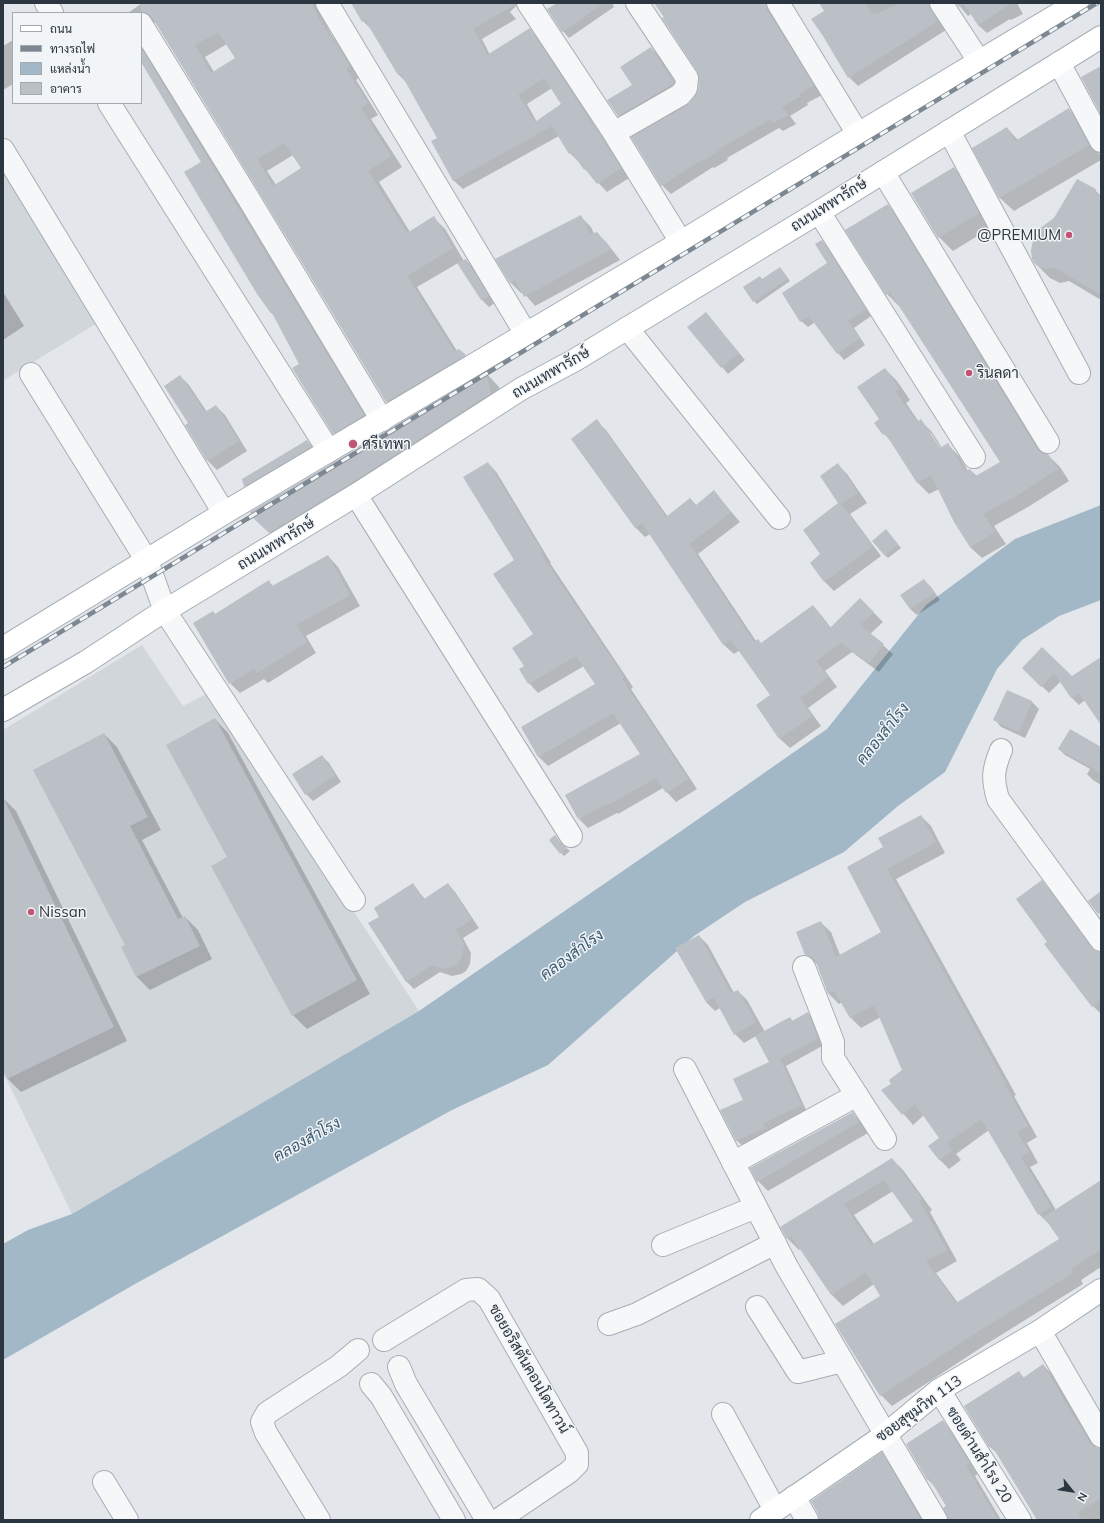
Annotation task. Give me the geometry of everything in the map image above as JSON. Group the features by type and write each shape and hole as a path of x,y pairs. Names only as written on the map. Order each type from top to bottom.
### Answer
{"main road":[{"path":"3,648 224,513 681,242 1077,3"},
{"name":"ถนนเทพารักษ์","path":"3,710 86,662 165,611 356,495 521,389 574,360 819,212 1101,37"},
{"name":"ซอยสุขุมวิท 113","path":"768,1515 885,1435 939,1390 1040,1331 1101,1290"}],"street":[{"path":"46,3 51,12"},
{"path":"327,3 526,334"},
{"path":"528,3 614,133 681,242"},
{"path":"614,133 680,95 686,88 687,78 637,3"},
{"path":"778,3 858,134"},
{"path":"941,3 979,61"},
{"path":"142,26 382,420"},
{"path":"1059,63 1101,142"},
{"path":"110,104 329,451"},
{"path":"949,131 1078,373"},
{"path":"3,150 224,513"},
{"path":"883,172 1048,442"},
{"path":"819,212 974,457"},
{"path":"627,328 779,518"},
{"path":"31,374 147,561 165,611 354,900"},
{"path":"356,495 571,836"},
{"path":"1001,750 994,766 994,784 998,799 1101,940"},
{"path":"804,967 834,1042 833,1058 885,1139"},
{"path":"685,1069 787,1267 936,1520"},
{"path":"734,1163 856,1095"},
{"path":"663,1244 756,1207"},
{"path":"609,1324 637,1314 774,1243"},
{"name":"ซอยอริสตันคอนโดทาวน์","path":"319,1520 266,1432 262,1422 267,1413 339,1366 369,1341 376,1339 384,1340 466,1290 478,1289 489,1299 577,1453 577,1464 569,1472 498,1520"},
{"path":"757,1307 798,1372 842,1361"},
{"path":"1040,1331 1101,1436"},
{"path":"371,1384 383,1384 390,1381 395,1376 399,1367 399,1355 395,1348 384,1340"},
{"path":"358,1350 355,1357 357,1373 361,1379 371,1384 381,1396 454,1520"},
{"path":"399,1367 406,1384 487,1520"},
{"name":"ซอยด่านสำโรง 20","path":"939,1390 1020,1520"},
{"path":"723,1414 768,1515"},
{"path":"104,1482 127,1520"},
{"path":"794,1497 807,1520"}],"shaded area":[{"path":"3,162 102,320 4,380 3,379"},
{"path":"142,645 183,706 210,692 419,1011 72,1214 3,1072 3,730"}],"water":[{"name":"คลองสำโรง","path":"1101,505 1101,600 1059,616 1022,640 997,669 945,772 898,806 844,852 745,902 694,936 548,1065 452,1110 135,1284 3,1360 3,1244 28,1230 72,1214 419,1011 827,729 926,605 1015,539"}],"building":[{"path":"141,3 311,3 320,21 350,65 346,69 368,103 361,108 391,156 368,171 407,233 434,216 453,248 407,276 454,351 459,349 466,355 386,402 261,194 152,17 147,13 141,12","holes":["218,32 235,58 211,73 195,45","284,143 301,168 273,186 257,159"]},
{"path":"351,3 516,3 473,29 487,55 530,28 621,168 597,184 585,169 584,170 572,152 569,154 552,126 453,181 431,141 437,138 401,74 398,75 365,20 362,22","holes":["544,78 561,104 535,122 518,95"]},
{"path":"557,3 604,3 562,32 547,9"},
{"path":"654,3 766,3 767,10 814,85 782,107 788,115 773,123 771,119 719,149 720,150 661,186 631,137 689,103 698,90 699,79 697,71 662,18 664,17"},
{"path":"819,3 865,3 872,14 875,12 876,14 900,3 929,3 931,10 938,21 848,78 811,19 824,11"},
{"path":"956,3 1012,3 978,25 964,4 959,7"},
{"path":"651,47 674,83 618,116 607,100 632,85 620,67"},
{"path":"142,50 364,415 333,434 292,368 299,364 271,311 270,312 257,294 184,172 201,162 142,64"},
{"path":"1101,66 1101,115 1081,77"},
{"path":"1069,108 1089,145 999,198 972,148 1007,127 1015,141"},
{"path":"954,167 979,213 938,238 911,193"},
{"name":"@PREMIUM","path":"1077,179 1096,189 1095,193 1101,197 1101,295 1054,267 1046,269 1040,267 1035,264 1032,259 1031,251 1033,240 1039,229 1054,218"},
{"path":"888,204 1037,449 1042,453 1048,454 1058,469 1016,496 983,514 995,532 970,547 954,522 931,475 917,483 885,433 883,435 874,423 879,419 857,387 885,368 899,388 895,391 917,422 921,419 940,448 948,443 965,471 970,469 974,477 1000,462 890,292 886,295 845,230"},
{"path":"581,215 590,234 597,232 611,249 524,297 515,280 510,283 495,259"},
{"path":"822,240 866,309 848,321 860,338 837,354 809,316 800,322 782,293 827,263 815,244"},
{"path":"466,259 489,296 481,300 457,263"},
{"path":"780,267 788,278 753,302 743,287 760,276 762,279"},
{"path":"706,312 739,353 721,368 687,327"},
{"path":"486,372 491,393 349,484 269,533 251,516 250,512"},
{"path":"180,375 205,412 216,405 239,441 207,461 185,425 188,423 164,386"},
{"path":"597,419 666,517 690,498 696,505 714,490 731,512 689,544 754,642 758,639 761,643 813,605 830,628 860,598 874,612 860,625 884,644 869,663 841,643 816,661 828,677 800,698 812,716 779,739 756,705 770,695 731,640 723,645 642,523 635,528 571,439"},
{"path":"307,440 311,447 244,487 242,479"},
{"path":"488,462 543,553 541,554 624,677 622,679 688,779 666,793 656,778 608,805 607,804 578,819 565,795 640,754 613,713 538,757 521,727 595,684 576,656 528,684 519,669 524,666 512,648 533,634 493,574 514,560 463,477"},
{"path":"838,463 858,493 841,504 873,546 824,582 810,563 820,554 803,530 838,503 820,476"},
{"path":"886,529 898,544 885,556 872,541"},
{"path":"328,555 350,595 296,625 307,642 257,673 254,669 229,684 193,623 213,611 215,614 269,580 272,586"},
{"path":"924,579 934,593 910,609 900,595"},
{"path":"1042,647 1072,676 1101,657 1101,725 1079,693 1071,698 1054,673 1041,687 1022,668"},
{"path":"1007,690 1032,701 1019,732 993,720"},
{"path":"215,718 357,980 292,1016 211,866 227,857 166,745"},
{"path":"1070,729 1101,747 1101,773 1058,749"},
{"path":"104,733 148,817 130,826 178,919 185,916 200,946 136,977 121,947 125,945 33,770"},
{"path":"322,755 335,775 305,795 292,774"},
{"name":"Nissan","path":"3,797 114,1027 7,1079 3,1071"},
{"path":"921,815 936,842 887,869 1028,1126 1017,1132 1029,1152 1021,1157 1051,1207 1038,1215 981,1119 947,1143 952,1150 939,1160 928,1146 939,1138 915,1104 902,1115 881,1090 891,1084 889,1080 902,1070 874,1005 850,1018 834,991 828,994 816,962 812,957 805,955 796,932 821,921 836,957 881,932 847,867 883,847 878,838"},
{"path":"555,835 567,848 560,854 549,840"},
{"path":"1042,880 1091,947 1096,951 1101,952 1101,1000 1092,1007 1044,944 1047,942 1016,899"},
{"path":"413,883 424,899 448,883 472,919 456,930 464,944 462,956 458,963 444,969 432,965 406,982 368,923 379,917 374,908"},
{"path":"1101,891 1101,912 1098,914 1088,901"},
{"path":"699,935 731,993 738,990 756,1022 734,1035 714,998 706,1002 675,948"},
{"path":"808,1012 818,1038 780,1059 802,1105 763,1123 765,1128 736,1141 720,1110 743,1100 733,1079 769,1062 755,1036 790,1017 792,1021"},
{"path":"853,1112 859,1122 757,1182 750,1168"},
{"path":"892,1158 922,1199 919,1201 947,1250 926,1261 956,1303 1059,1239 1044,1217 1101,1180 1101,1249 1071,1269 1073,1273 974,1334 880,1396 835,1324 880,1296 866,1272 831,1295 791,1236 787,1239 780,1227","holes":["884,1180 913,1221 871,1245 844,1204"]},
{"path":"1043,1364 1090,1443 1095,1447 1101,1448 1101,1498 1078,1512 1082,1520 1037,1520 992,1446 989,1447 964,1406 1019,1371 1023,1378"},
{"path":"943,1420 970,1463 966,1466 998,1520 948,1520 943,1508 946,1506 929,1478 927,1480 906,1444"},
{"path":"882,1452 921,1520 819,1520 818,1514 811,1501"}],"railway":[{"path":"3,667 1097,3"}],"place":[{"name":"@PREMIUM","path":"1069,235"},
{"name":"รินลดา","path":"969,373"},
{"name":"ศรีเทพา","path":"353,444"},
{"name":"Nissan","path":"31,912"}]}
